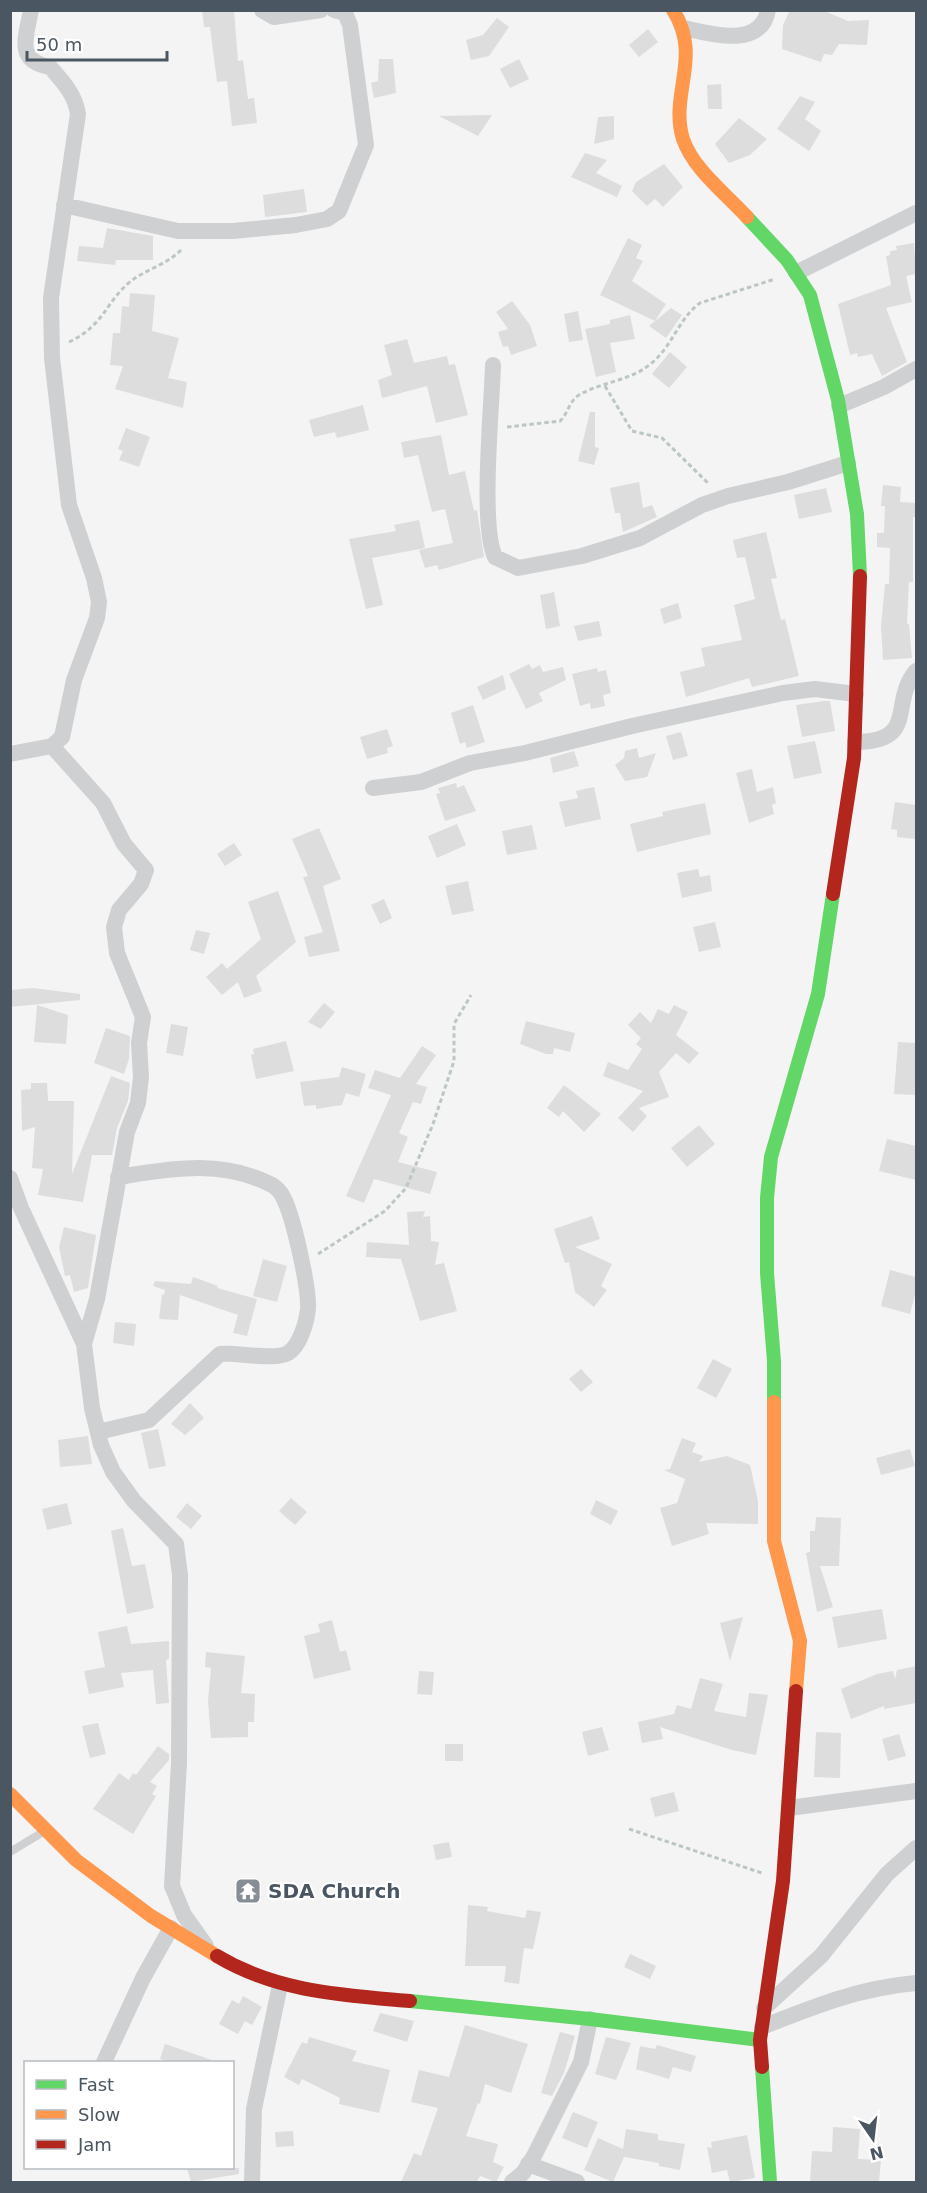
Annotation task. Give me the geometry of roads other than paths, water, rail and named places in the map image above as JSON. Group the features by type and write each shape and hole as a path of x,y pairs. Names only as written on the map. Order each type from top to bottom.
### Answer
{"street":[{"path":"10,754 52,746 62,736 74,680 97,618 99,602 94,578 69,505 52,351 51,298 78,114 77,105 72,94 50,67 35,64 28,59 25,44 31,10"},
{"path":"262,10 274,17 321,10"},
{"path":"64,205 178,231 198,232 233,231 327,219 334,216 344,204 366,145 350,25 345,13 334,10"},
{"path":"673,10 684,28 688,51 681,126 683,142 691,157 796,273 810,295 818,318 839,406 857,514 860,563 855,742 818,994 771,1156 767,1198 767,1273 774,1360 774,1540 778,1563 800,1641 783,1881 761,2034 770,2182"},
{"path":"684,28 711,34 740,36 753,32 762,25 768,10"},
{"path":"796,273 916,213"},
{"path":"493,365 491,543 495,557 518,568 582,556 640,538 702,505 848,463"},
{"path":"839,406 884,387 916,369"},
{"path":"855,742 872,742 889,736 898,723 916,671"},
{"path":"373,788 421,782 470,764 783,693 815,689 856,694"},
{"path":"52,746 103,803 124,844 146,870 141,884 119,910 114,927 117,953 144,1021 140,1043 140,1091 127,1132 97,1299 84,1344"},
{"path":"98,1432 149,1420 220,1354 235,1352 277,1356 289,1353 303,1330 308,1309 301,1265 283,1195 272,1185 234,1172 199,1167 174,1167 118,1177"},
{"path":"10,1178 21,1208 84,1344 98,1432 113,1472 134,1501 176,1544 179,1558 179,1763 172,1886 184,1915 210,1952"},
{"path":"789,1808 916,1791"},
{"path":"10,1794 76,1860 171,1928 210,1952 264,1980 280,1985 336,1994 761,2034 844,1995 881,1986 916,1983"},
{"path":"764,2008 821,1956 887,1874 916,1848"},
{"path":"104,2061 143,1978 171,1928"},
{"path":"252,2182 254,2109 280,1985"},
{"path":"512,2182 528,2164 581,2062 590,2019"},
{"path":"528,2164 577,2182"}],"lane":[{"path":"10,1852 46,1830"}],"place":[{"name":"SDA Church","path":"248,1891"}]}
